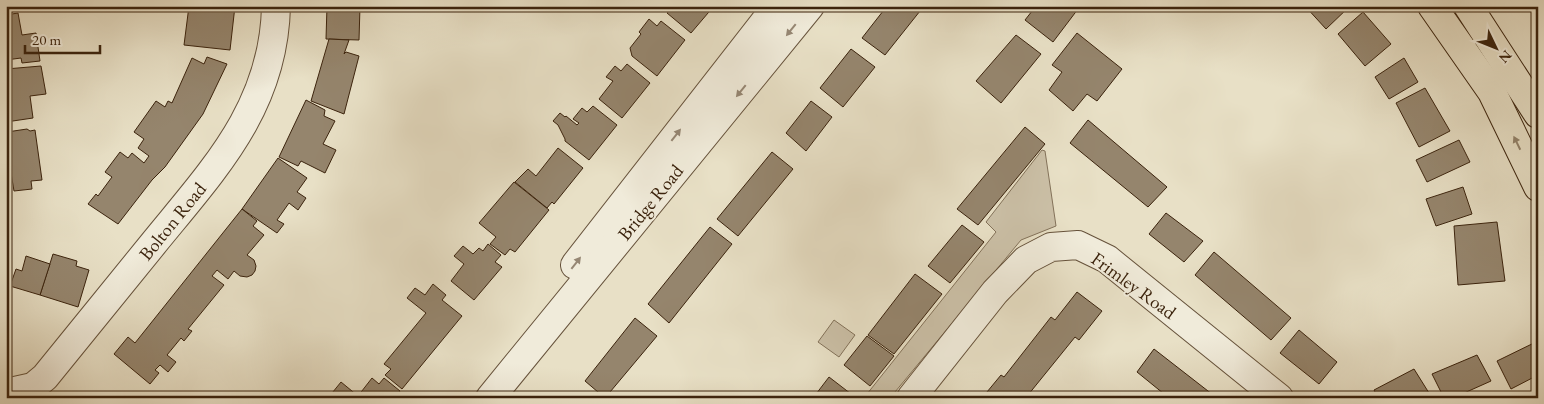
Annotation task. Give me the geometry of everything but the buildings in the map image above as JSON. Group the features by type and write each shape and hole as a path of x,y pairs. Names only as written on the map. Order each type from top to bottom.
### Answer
{"highway":[{"path":"1432,6 1492,92 1538,188"},
{"path":"1468,6 1538,114"}],"street":[{"name":"Bolton Road","path":"6,392 33,387 44,377 208,177 239,134 264,80 272,47 276,6"},
{"name":"Bridge Road","path":"471,398 777,6"},
{"name":"Bridge Road","path":"490,398 810,6"},
{"name":"Frimley Road","path":"912,398 995,292 1026,260 1051,247 1078,246 1107,259 1279,398"}],"shaded area":[{"path":"1042,150 1045,151 1056,226 1021,240 890,398 872,398 867,394 996,232 986,222"},
{"path":"834,320 855,335 839,357 818,342"}]}
